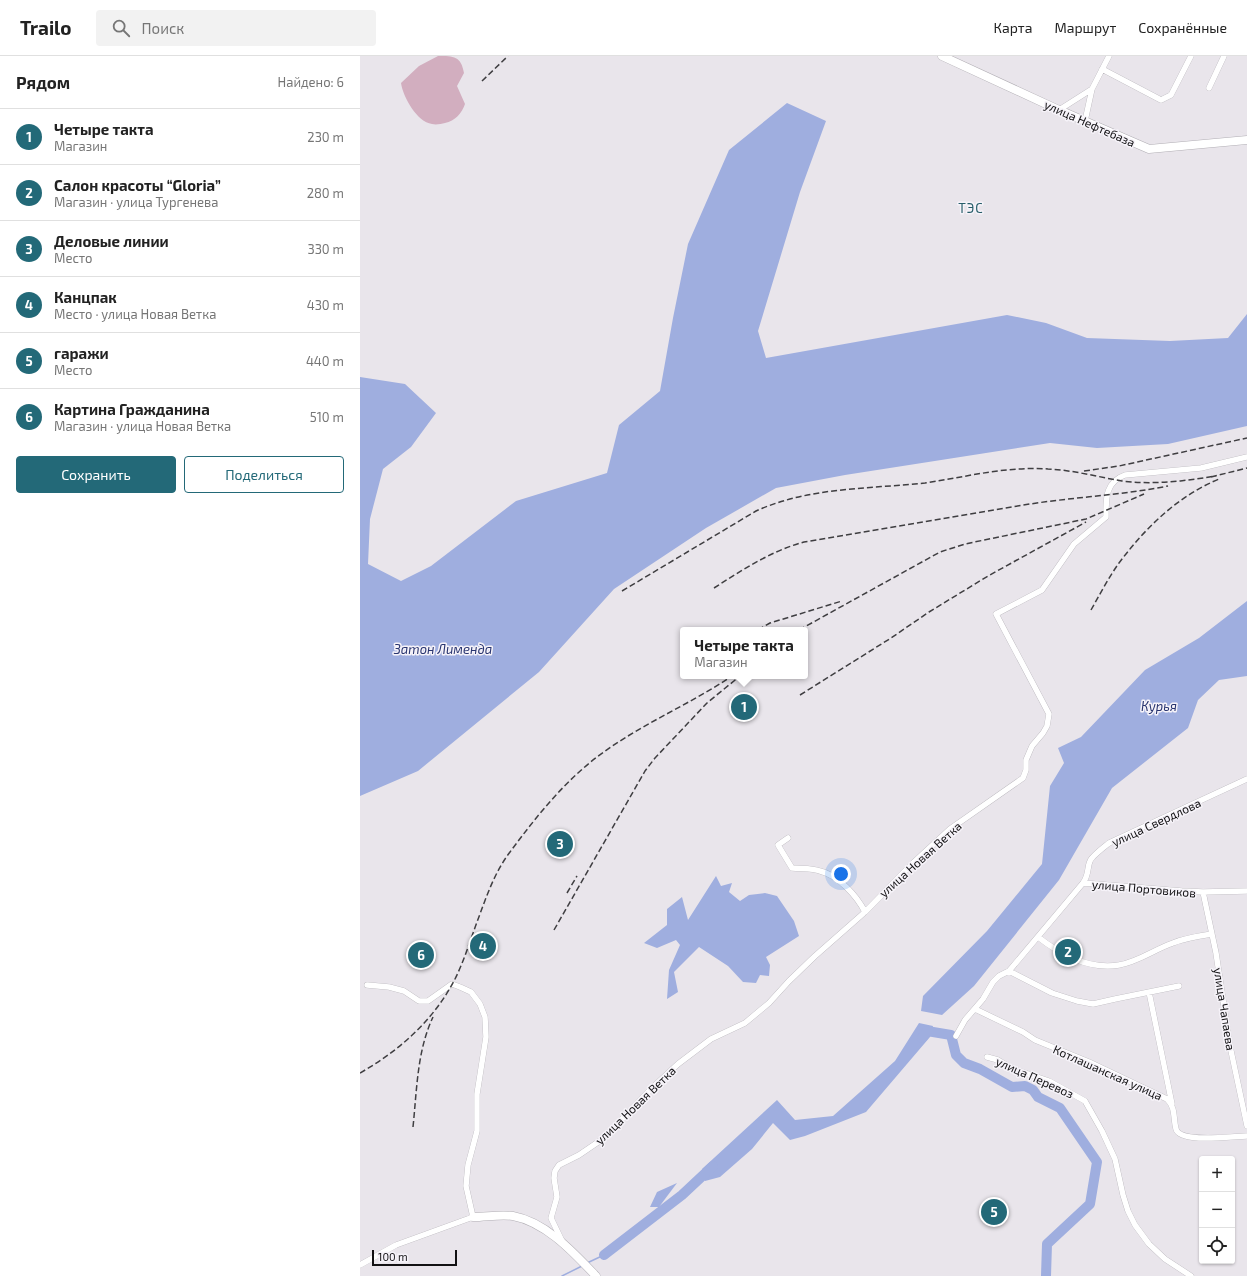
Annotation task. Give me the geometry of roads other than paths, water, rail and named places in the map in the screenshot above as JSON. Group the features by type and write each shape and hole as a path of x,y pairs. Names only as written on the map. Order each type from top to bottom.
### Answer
{"main road":[{"name":"улица Нефтебаза","path":"942,56 1148,149 1247,140"},
{"path":"473,1217 511,1216 527,1219 540,1226 571,1250 596,1276"}],"street":[{"path":"1085,121 1092,89 1109,56"},
{"path":"1102,69 1160,100 1171,95 1190,56"},
{"path":"1209,88 1224,56"},
{"path":"1059,110 1092,89"},
{"name":"улица Новая Ветка","path":"562,1243 561,1237 554,1228 551,1218 557,1197 554,1178 555,1171 559,1165 579,1155 604,1138 652,1088 711,1039 746,1023 769,1003 815,956 865,912 913,863 950,829 1023,778 1026,770 1026,760 1032,746 1047,726 1049,714 996,614 1042,590 1074,544 1106,517 1106,502 1110,485 1120,477 1125,475 1201,468 1247,457"},
{"name":"улица Свердлова","path":"1084,883 1090,861 1109,843 1247,779"},
{"path":"788,838 778,845 792,868 820,870 838,880 851,892 865,912"},
{"name":"улица Портовиков","path":"956,1036 970,1012 975,1009 983,999 993,982 999,976 1009,971 1084,883 1203,892 1247,892"},
{"name":"улица Чапаева","path":"1203,892 1216,953 1230,1046 1247,1126"},
{"path":"1038,937 1053,949 1077,960 1096,966 1120,965 1173,943 1212,934"},
{"path":"1009,971 1052,993 1077,1001 1093,1004 1180,986"},
{"path":"360,1265 396,1245 473,1217 466,1186 468,1165 477,1131 477,1094 486,1037 486,1017 480,1004 471,992 456,985 452,984 428,1001 419,1002 404,991 389,987 367,985"},
{"path":"1149,992 1172,1104"},
{"name":"Котлашанская улица","path":"975,1009 1023,1032 1035,1040 1089,1062 1167,1100 1172,1104 1176,1129 1178,1133 1183,1136 1192,1138 1247,1136"},
{"name":"улица Перевоз","path":"987,1057 998,1060 1013,1069 1049,1081 1085,1101 1116,1159 1123,1195 1128,1211 1135,1225 1149,1244 1165,1259 1191,1276"}],"water":[{"name":"Затон Лименда","path":"787,103 826,121 800,192 758,331 766,358 1007,315 1046,323 1087,338 1170,341 1228,338 1247,314 1247,426 1168,444 1097,448 1050,443 845,475 776,488 706,528 614,589 539,672 418,771 360,796 360,377 405,384 436,413 411,447 383,469 370,519 368,564 401,581 431,566 516,501 607,473 619,425 660,391 688,244 729,150"},
{"name":"Курья","path":"1247,601 1247,676 1219,680 1198,700 1188,728 1112,788 1059,880 974,986 942,1015 921,1011 923,996 987,931 1042,864 1050,786 1064,763 1058,748 1081,737 1145,670 1199,638"},
{"path":"716,876 721,886 732,883 729,892 740,901 749,895 765,893 777,896 794,921 799,936 766,957 770,965 769,976 760,975 756,983 743,982 728,966 699,947 674,972 678,992 667,999 669,970 680,945 676,940 657,948 644,943 667,925 667,909 682,897 688,920"},
{"path":"919,1023 933,1026 930,1037 866,1112 805,1136 790,1140 773,1123 752,1149 720,1177 705,1181 702,1169 777,1100 795,1120 833,1116 895,1061"},
{"path":"677,1183 659,1207 650,1207 657,1192"}],"waterway":[{"path":"922,1038 927,1031 951,1035 956,1055 964,1063 980,1069 1012,1087 1025,1086 1033,1090 1038,1097 1060,1108 1097,1162 1090,1204 1047,1244 1046,1276"},
{"path":"604,1255 682,1195 713,1166"},
{"path":"587,1263 604,1255"},
{"path":"562,1276 582,1266"}],"railway":[{"path":"482,81 508,56"},
{"path":"1084,471 1119,466 1247,438"},
{"path":"622,591 756,511 797,497 839,490 925,483 986,473 1032,468 1076,472 1122,481 1146,483 1181,481 1216,476"},
{"path":"1211,477 1247,468"},
{"path":"1091,610 1119,563 1140,537 1176,504 1190,494 1219,479"},
{"path":"714,588 768,556 780,550 804,542 1030,504 1134,492 1168,486"},
{"path":"804,627 940,552 965,544 1086,519 1144,494"},
{"path":"800,695 988,576 1086,522"},
{"path":"763,627 770,623 842,601"},
{"path":"360,1073 402,1044 437,1008 455,979 487,895 499,868 530,826 561,789 597,757 613,746 727,679"},
{"path":"554,930 645,771 655,758 707,703 736,679"},
{"path":"567,893 577,876"},
{"path":"413,1127 421,1057 433,1017"}],"place":[{"name":"Четыре такта","path":"744,707"},
{"name":"Деловые линии","path":"560,844"},
{"name":"Канцпак","path":"483,946"},
{"name":"Салон красоты “Gloria”","path":"1068,952"},
{"name":"Картина Гражданина","path":"421,955"},
{"name":"гаражи","path":"994,1212"}],"district":[{"name":"ТЭС","path":"971,208"}]}
